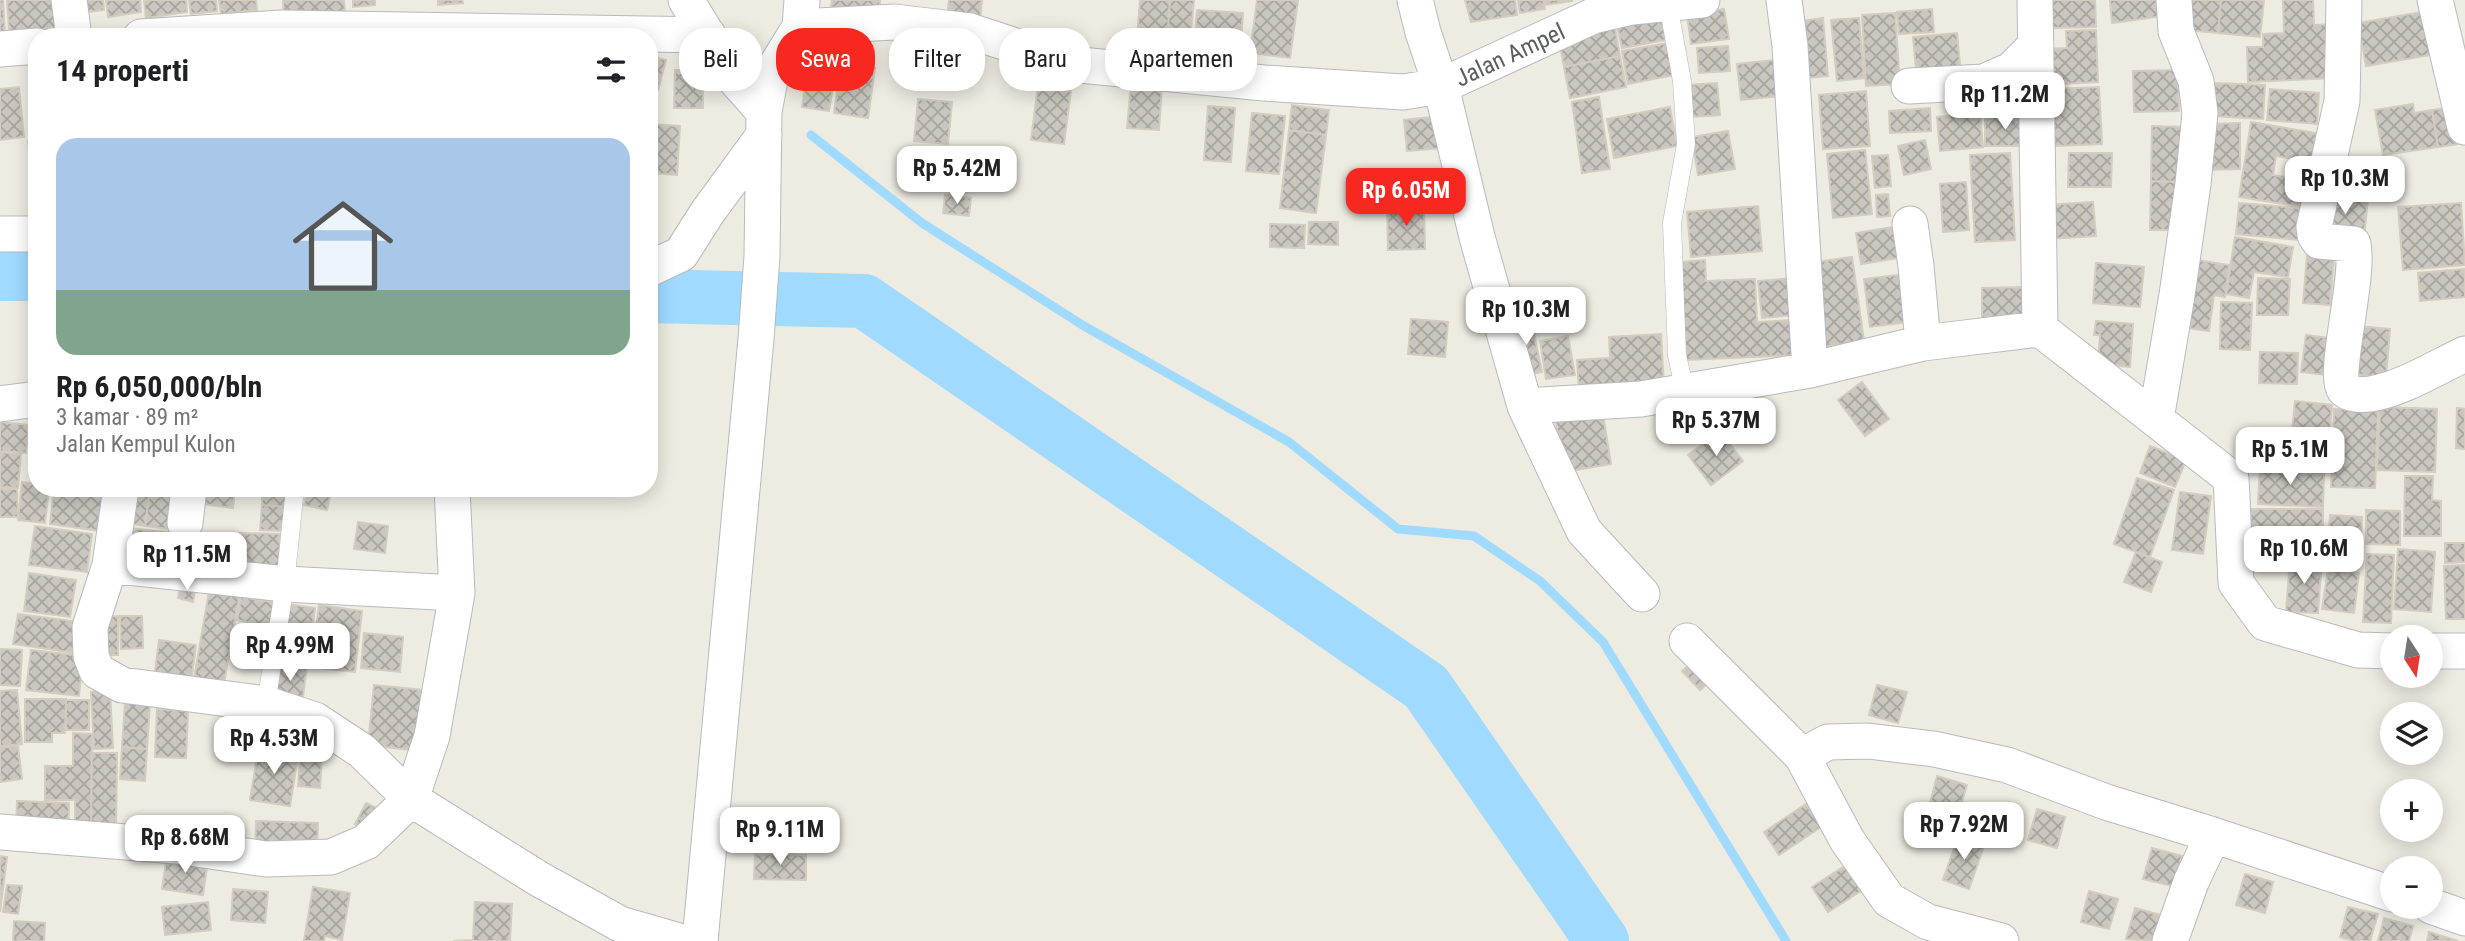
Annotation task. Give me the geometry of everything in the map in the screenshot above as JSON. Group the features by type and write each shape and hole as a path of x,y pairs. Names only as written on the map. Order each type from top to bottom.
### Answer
{"street":[{"path":"69,0 73,28"},
{"path":"686,0 704,28"},
{"path":"1415,0 1441,86 1477,237 1525,406 1584,531 1642,594"},
{"path":"1784,0 1790,46 1810,370"},
{"path":"2035,0 2040,329"},
{"path":"2156,419 2193,184 2200,113 2196,81 2176,31 2174,0"},
{"path":"2344,0 2342,101 2314,227 2319,241 2353,244 2355,256 2340,371 2343,388 2350,393 2370,395 2397,386 2465,354"},
{"path":"2435,0 2465,127"},
{"name":"Jalan Ampel","path":"801,13 970,32 1070,64 1252,82 1403,92 1441,86 1592,8 1685,2"},
{"path":"700,941 756,339 762,256 764,123 771,74 801,13"},
{"path":"195,28 279,14 565,28"},
{"path":"658,33 679,34"},
{"path":"1909,86 1984,82 2011,70 2036,45"},
{"path":"0,49 28,47"},
{"path":"742,91 764,123"},
{"path":"658,265 681,254 764,123"},
{"path":"1910,224 1923,343"},
{"path":"0,234 28,234"},
{"path":"1525,406 1641,399 1810,370 1923,343 2040,329 2156,419 2237,463 2236,583 2264,623 2358,650 2380,651"},
{"path":"0,404 28,400"},
{"path":"120,497 110,565 90,627 91,656 97,671 122,685 266,704 315,720 362,751 411,799 539,880 620,924 679,941"},
{"path":"185,523 189,497"},
{"path":"0,832 176,846 266,859 331,857 366,842 411,799 432,736 457,593 452,497"},
{"path":"110,565 285,584 457,593"},
{"path":"1687,641 1802,756 1847,840 1889,901 1928,922 2001,941"},
{"path":"2443,651 2465,651"},
{"path":"1802,756 1828,742 1868,741 1934,749 2007,765 2106,802 2380,890"},
{"path":"2170,941 2191,882 2213,835"},
{"path":"2443,910 2465,918"}],"lane":[{"path":"1685,2 1682,81 1686,144 1672,223 1677,355 1685,392"},
{"path":"266,704 285,584 294,497"}],"building":[{"path":"0,0 3,0 5,33 0,33"},
{"path":"7,0 62,0 64,28 9,31"},
{"path":"72,0 103,0 104,10 73,14"},
{"path":"106,0 140,0 141,12 108,17"},
{"path":"144,0 186,0 187,12 146,18"},
{"path":"189,0 216,0 217,11 191,14"},
{"path":"219,0 256,0 257,10 221,14"},
{"path":"283,0 344,0 345,14 284,19"},
{"path":"353,0 375,0 375,5 353,7"},
{"path":"438,0 462,0 463,3 438,5"},
{"path":"832,0 880,0 879,12 831,7"},
{"path":"949,0 982,0 980,20 947,17"},
{"path":"1140,0 1170,0 1168,28 1138,28"},
{"path":"1170,0 1194,0 1191,28 1168,28"},
{"path":"1257,0 1298,0 1290,58 1257,54 1257,28 1253,28"},
{"path":"1465,0 1515,0 1517,15 1471,22"},
{"path":"1518,0 1543,0 1545,9 1520,13"},
{"path":"1545,0 1572,0 1572,1 1545,5"},
{"path":"2051,0 2095,0 2096,27 2052,28"},
{"path":"2110,0 2161,0 2163,16 2112,23"},
{"path":"2187,0 2221,0 2218,33 2184,30"},
{"path":"2221,0 2264,0 2260,37 2218,33"},
{"path":"2283,0 2313,0 2314,25 2338,24 2334,78 2248,82 2247,47 2263,47 2263,34 2284,33"},
{"path":"1724,9 1729,39 1691,44 1687,15"},
{"path":"1932,9 1934,32 1899,34 1897,12"},
{"path":"1197,10 1243,13 1242,28 1196,28"},
{"path":"2428,11 2436,54 2366,66 2358,23"},
{"path":"1660,12 1666,40 1622,48 1616,21"},
{"path":"1895,13 1900,84 1866,86 1862,15"},
{"path":"1823,18 1828,76 1806,78 1802,21"},
{"path":"1859,18 1864,78 1837,81 1831,20"},
{"path":"1615,28 1620,56 1564,67 1559,40"},
{"path":"2096,30 2098,82 2045,85 2044,49 2067,48 2066,31"},
{"path":"1957,33 1961,74 1917,79 1913,37"},
{"path":"1668,43 1674,75 1628,84 1622,51"},
{"path":"1728,46 1730,71 1699,73 1697,48"},
{"path":"1620,56 1626,87 1570,98 1564,67"},
{"path":"658,58 666,60 658,90"},
{"path":"1785,59 1789,95 1741,100 1737,64"},
{"path":"675,70 679,70 679,91 703,91 703,108 674,108"},
{"path":"2178,70 2179,111 2134,112 2133,71"},
{"path":"1717,83 1720,115 1690,117 1688,85"},
{"path":"2214,83 2265,85 2263,119 2213,116"},
{"path":"19,87 24,137 0,140 0,89"},
{"path":"2099,87 2102,144 2054,146 2052,89"},
{"path":"2270,89 2319,93 2317,124 2267,120"},
{"path":"804,91 832,91 829,111 802,107"},
{"path":"837,91 872,91 868,118 834,113"},
{"path":"1037,91 1071,91 1064,144 1031,140"},
{"path":"1130,91 1162,91 1159,130 1127,128"},
{"path":"1866,91 1870,146 1823,149 1819,95"},
{"path":"1599,97 1610,169 1582,173 1572,102"},
{"path":"918,99 952,102 948,144 914,141"},
{"path":"2413,104 2414,113 2432,110 2438,147 2383,155 2375,110"},
{"path":"1292,105 1329,110 1326,135 1289,130"},
{"path":"1208,106 1235,108 1231,162 1204,160"},
{"path":"2459,106 2465,143 2438,147 2432,110"},
{"path":"1670,107 1677,146 1614,158 1607,119"},
{"path":"1930,108 1931,131 1890,133 1889,111"},
{"path":"1252,113 1285,116 1279,174 1246,171"},
{"path":"1980,113 1983,147 1940,151 1937,117"},
{"path":"1440,116 1443,148 1407,151 1404,120"},
{"path":"1985,117 2024,117 2024,146 1985,146"},
{"path":"2251,122 2316,133 2312,162 2276,156 2273,175 2312,182 2308,208 2239,197"},
{"path":"2240,123 2240,169 2206,170 2206,124"},
{"path":"658,125 680,126 677,175 658,174"},
{"path":"2152,126 2186,127 2185,182 2151,181"},
{"path":"1289,130 1326,135 1316,213 1280,208"},
{"path":"1728,131 1735,169 1698,175 1692,137"},
{"path":"1925,140 1931,169 1904,175 1898,146"},
{"path":"1865,150 1872,214 1833,218 1827,154"},
{"path":"2010,153 2015,240 1975,242 1970,155"},
{"path":"2069,153 2112,153 2111,187 2068,187"},
{"path":"1888,155 1891,186 1875,188 1872,156"},
{"path":"2330,165 2371,169 2368,199 2326,194"},
{"path":"2151,181 2185,182 2184,230 2150,230"},
{"path":"1966,182 1969,230 1943,232 1940,184"},
{"path":"1888,194 1890,216 1877,217 1876,195"},
{"path":"2326,194 2368,199 2364,237 2322,232"},
{"path":"945,195 971,198 969,216 943,213"},
{"path":"2093,202 2096,236 2048,239 2046,205"},
{"path":"2239,203 2311,209 2308,241 2236,234"},
{"path":"2461,203 2465,265 2403,270 2398,207"},
{"path":"1758,206 1762,251 1691,257 1687,212"},
{"path":"1424,207 1425,249 1388,250 1387,208"},
{"path":"1309,222 1338,222 1338,245 1308,244"},
{"path":"1270,224 1305,225 1304,248 1270,247"},
{"path":"1900,226 1905,257 1861,264 1856,233"},
{"path":"2235,237 2293,247 2288,277 2254,272 2249,298 2226,294"},
{"path":"2307,256 2334,258 2330,305 2303,303"},
{"path":"1852,257 1864,341 1820,347 1809,263"},
{"path":"2184,258 2229,265 2225,297 2214,295 2209,331 2174,326"},
{"path":"1705,260 1706,281 1755,279 1757,322 1792,320 1794,355 1686,360 1680,262"},
{"path":"2096,263 2144,267 2140,307 2093,303"},
{"path":"2465,269 2465,297 2420,301 2418,273"},
{"path":"1904,274 1910,322 1870,327 1864,279"},
{"path":"1794,278 1796,315 1762,318 1758,281"},
{"path":"2258,278 2290,279 2288,315 2257,315"},
{"path":"2027,287 2028,320 1982,320 1982,288"},
{"path":"2221,302 2252,303 2250,350 2220,349"},
{"path":"1411,319 1448,322 1445,357 1408,354"},
{"path":"1531,319 1542,372 1521,376 1509,323"},
{"path":"2096,321 2133,324 2130,367 2098,364 2100,335 2094,335"},
{"path":"2357,326 2390,329 2386,377 2352,374"},
{"path":"1661,334 1664,387 1579,392 1577,360 1610,358 1609,337"},
{"path":"2306,335 2338,339 2333,376 2301,372"},
{"path":"1568,336 1575,375 1546,379 1540,341"},
{"path":"2260,352 2298,353 2297,384 2259,383"},
{"path":"1862,382 1889,419 1865,436 1838,400"},
{"path":"2295,401 2332,405 2328,453 2290,450"},
{"path":"2380,407 2437,409 2435,472 2377,470"},
{"path":"2457,408 2465,409 2465,449 2456,448"},
{"path":"1602,409 1611,464 1564,472 1555,416"},
{"path":"2334,409 2378,411 2375,488 2331,487"},
{"path":"0,422 28,425 26,453 0,451"},
{"path":"1720,431 1743,461 1711,485 1688,455"},
{"path":"2150,446 2186,460 2175,487 2140,473"},
{"path":"0,452 21,454 18,488 0,487"},
{"path":"2260,464 2295,466 2295,473 2324,474 2323,507 2258,504"},
{"path":"2405,476 2433,476 2432,500 2441,501 2441,536 2404,536"},
{"path":"2137,478 2174,490 2150,557 2114,544"},
{"path":"22,482 28,483 28,497 48,497 45,523 18,520"},
{"path":"0,489 17,489 18,517 0,517"},
{"path":"2180,492 2211,496 2203,554 2172,550"},
{"path":"53,497 112,497 107,532 50,524"},
{"path":"124,497 149,497 145,526 120,523"},
{"path":"149,497 180,497 176,530 145,526"},
{"path":"196,497 234,497 233,508 195,503"},
{"path":"262,497 287,497 287,507 262,505"},
{"path":"306,497 330,497 327,510 304,505"},
{"path":"262,505 287,507 285,531 260,530"},
{"path":"2251,509 2323,509 2323,554 2295,555 2295,536 2251,536"},
{"path":"2366,510 2400,511 2400,545 2366,544"},
{"path":"2330,515 2362,517 2361,546 2328,544"},
{"path":"358,522 388,526 385,553 354,549"},
{"path":"35,526 92,534 87,572 29,565"},
{"path":"120,527 147,530 143,560 116,557"},
{"path":"147,530 176,533 173,564 143,560"},
{"path":"240,533 280,534 279,569 240,569"},
{"path":"2445,543 2465,543 2465,562 2445,563"},
{"path":"2398,549 2435,552 2431,612 2394,609"},
{"path":"2136,552 2162,562 2151,592 2124,582"},
{"path":"2367,554 2394,555 2391,623 2363,622"},
{"path":"2337,556 2359,559 2358,569 2336,567"},
{"path":"2290,558 2322,560 2318,613 2286,612"},
{"path":"2465,565 2465,619 2446,619 2444,566"},
{"path":"2328,569 2359,573 2354,613 2322,609"},
{"path":"29,573 76,580 70,617 24,611"},
{"path":"181,583 196,586 193,602 178,598"},
{"path":"210,586 240,592 222,695 192,690"},
{"path":"241,597 279,603 271,647 254,644 257,624 237,620"},
{"path":"287,604 315,608 307,665 279,661"},
{"path":"319,605 362,611 355,672 311,667"},
{"path":"18,614 88,623 83,654 13,644"},
{"path":"118,616 118,655 95,655 95,617"},
{"path":"120,616 142,616 143,648 121,649"},
{"path":"364,633 403,637 400,672 361,668"},
{"path":"159,640 196,645 190,690 153,686"},
{"path":"0,649 22,650 20,686 0,685"},
{"path":"31,650 83,656 79,696 26,690"},
{"path":"1700,656 1717,675 1700,690 1682,671"},
{"path":"279,661 307,665 302,705 274,701"},
{"path":"374,685 424,690 418,751 368,745"},
{"path":"1877,685 1907,692 1898,723 1869,715"},
{"path":"17,690 22,744 0,746 0,691"},
{"path":"110,691 113,748 94,749 91,692"},
{"path":"25,699 66,699 65,733 52,733 52,742 25,742"},
{"path":"66,700 89,700 89,730 66,730"},
{"path":"125,702 150,704 147,749 122,747"},
{"path":"157,709 188,711 186,758 155,757"},
{"path":"73,733 92,734 91,831 75,831 75,800 45,800 45,766 73,766"},
{"path":"259,745 299,751 290,806 250,800"},
{"path":"18,746 22,779 0,782 0,748"},
{"path":"122,747 147,749 145,781 120,779"},
{"path":"92,753 117,753 116,831 91,831"},
{"path":"300,757 322,758 320,788 298,786"},
{"path":"1937,776 1967,785 1958,815 1929,807"},
{"path":"17,801 69,803 68,832 16,830"},
{"path":"366,803 383,811 372,833 355,824"},
{"path":"1806,804 1821,827 1779,855 1764,832"},
{"path":"2037,809 2065,817 2057,848 2028,840"},
{"path":"256,821 318,823 317,849 255,846"},
{"path":"1959,834 1985,843 1969,889 1943,880"},
{"path":"2152,848 2182,856 2173,886 2143,879"},
{"path":"755,854 806,855 806,880 754,879"},
{"path":"167,855 208,860 203,895 162,889"},
{"path":"0,856 7,857 0,912"},
{"path":"1848,864 1864,889 1828,912 1812,887"},
{"path":"2245,874 2273,882 2265,913 2236,905"},
{"path":"7,885 22,886 18,914 3,912"},
{"path":"313,887 350,893 342,940 325,936 324,941 304,941"},
{"path":"233,889 268,892 265,923 231,920"},
{"path":"2089,891 2118,899 2109,929 2081,922"},
{"path":"208,902 211,930 165,935 162,907"},
{"path":"475,902 512,904 510,941 453,941 473,940"},
{"path":"2348,907 2378,914 2370,941 2353,941 2340,937"},
{"path":"2135,908 2164,916 2157,941 2126,939"},
{"path":"2384,919 2413,926 2409,941 2378,941"},
{"path":"14,921 45,923 44,941 13,941"},
{"path":"2429,932 2458,941 2427,941"}],"waterway":[{"path":"811,135 922,223 1084,326 1289,442 1398,529 1474,536 1540,581 1603,642 1786,941"},
{"path":"0,274 28,274"},
{"path":"658,296 864,301 1426,687 1602,941"}]}
